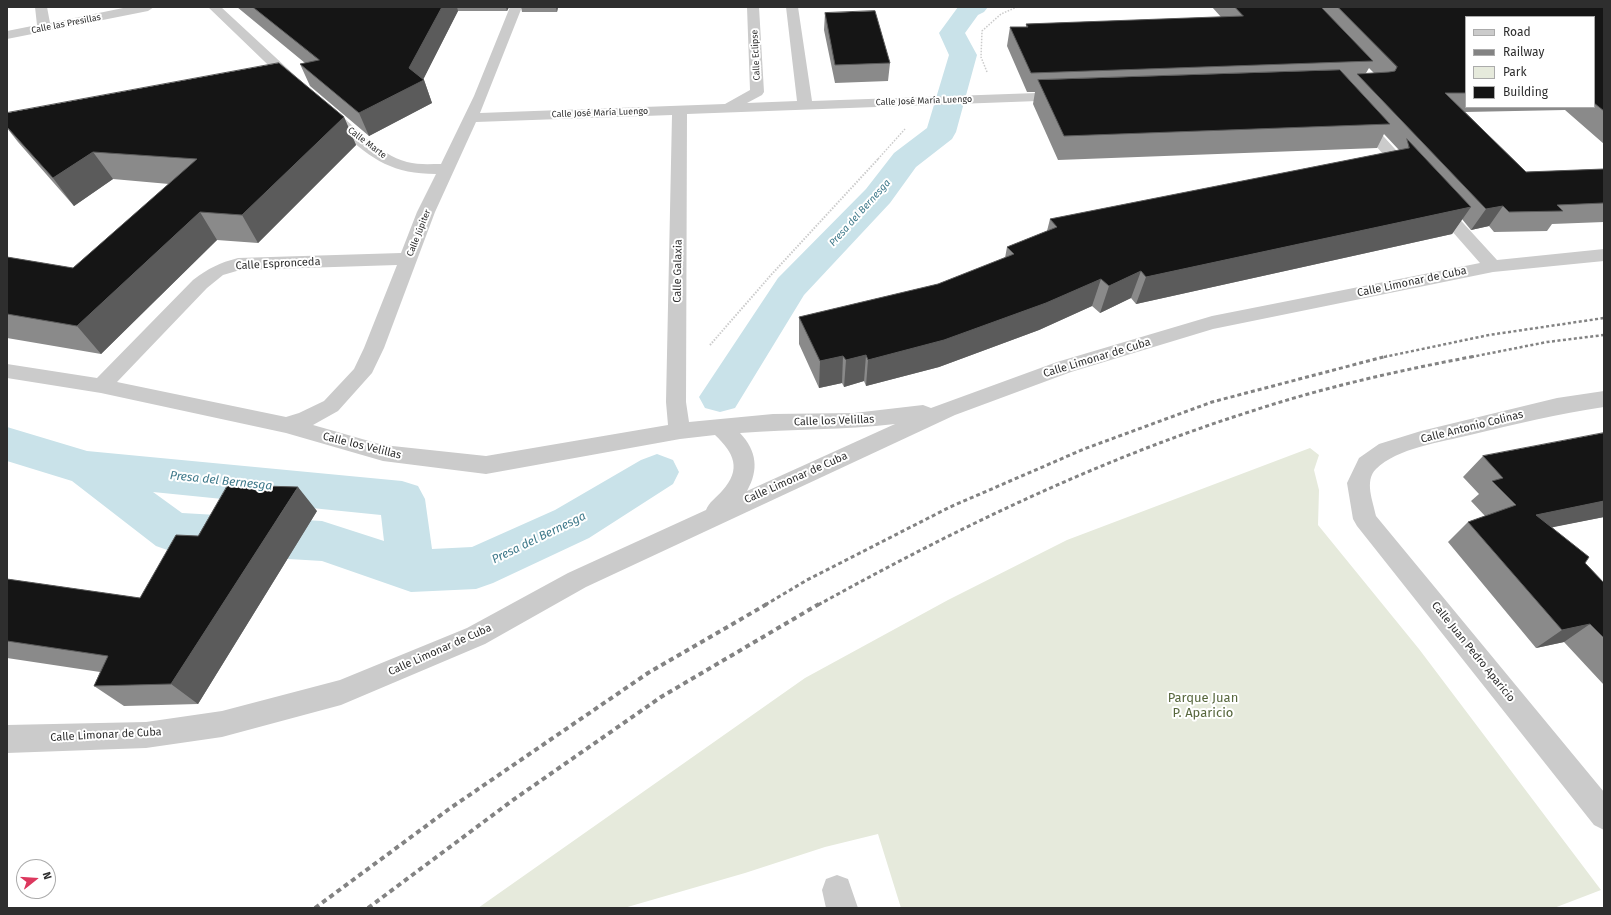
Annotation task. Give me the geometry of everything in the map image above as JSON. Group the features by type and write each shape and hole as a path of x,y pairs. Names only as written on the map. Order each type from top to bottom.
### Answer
{"street":[{"path":"42,7 44,28"},
{"name":"Calle las Presillas","path":"7,36 148,7"},
{"name":"Calle Marte","path":"214,7 291,80 383,157 402,166 419,169 446,169"},
{"name":"Calle Júpiter","path":"286,425 306,420 331,406 362,373 374,348 408,259 446,169 481,96 516,7"},
{"name":"Calle Eclipse","path":"726,108 757,92 753,7"},
{"path":"792,7 805,106"},
{"path":"276,83 291,80"},
{"name":"Calle José María Luengo","path":"470,118 1076,96"},
{"path":"1348,105 1422,189 1493,266"},
{"name":"Calle Galaxia","path":"680,110 676,396 680,431"},
{"name":"Calle Limonar de Cuba","path":"7,739 146,735 222,724 341,692 476,636 577,580 705,519 948,409 1064,367 1212,323 1493,266 1604,255"},
{"name":"Calle Espronceda","path":"101,386 200,284 217,271 238,264 408,259"},
{"name":"Calle los Velillas","path":"7,371 101,386 286,425 383,453 486,465 680,431 720,426 772,422 854,421 948,409"},
{"name":"Calle Antonio Colinas","path":"1358,483 1367,464 1387,450 1421,439 1557,406 1604,398"},
{"path":"705,519 723,505 741,484 746,465 741,449 720,426"},
{"name":"Calle Juan Pedro Aparicio","path":"1358,483 1365,519 1604,814"}],"path":[{"path":"988,76 981,57 982,31 1001,14 1017,7"},
{"path":"709,346 786,258 906,127"}],"green space":[{"name":"Parque Juan P. Aparicio","path":"1310,448 1319,455 1314,470 1319,490 1318,525 1419,649 1601,890 1554,908 901,908 878,834 825,847 745,873 624,908 478,908 805,678 948,600 1067,540"}],"building":[{"path":"253,7 442,7 409,68 424,80 359,113 300,64 319,60"},
{"path":"1235,7 1321,7 1373,61 1031,73 1010,27 1028,27 1026,24 1243,16"},
{"path":"1338,7 1604,7 1604,111 1595,104 1595,16 1465,16 1465,93 1445,93 1526,172 1604,169 1604,203 1557,205 1563,211 1509,212 1503,206 1486,209 1357,74 1395,71 1397,67"},
{"path":"875,11 890,63 835,65 825,13"},
{"path":"279,63 344,117 242,215 200,212 77,326 7,314 7,257 73,268 197,159 93,152 53,178 7,127 7,113"},
{"path":"1340,70 1390,124 1064,136 1038,80"},
{"path":"1407,139 1471,207 1146,277 1141,271 1109,286 1101,279 1046,303 944,340 868,360 866,355 846,360 843,356 820,361 799,317 938,284 1014,254 1007,247 1057,227 1050,219 1409,148"},
{"path":"1604,433 1604,501 1536,515 1589,557 1585,563 1604,583 1604,638 1590,624 1562,630 1468,522 1516,505 1492,481 1503,478 1483,456"},
{"path":"228,485 298,487 171,684 94,686 108,656 7,641 7,579 140,598 176,535 198,536"}],"waterway":[{"name":"Presa del Bernesga","path":"720,397 791,287 878,196 905,160 941,132 963,55 952,33 969,10 975,7"},
{"name":"Presa del Bernesga","path":"7,444 87,468"},
{"name":"Presa del Bernesga","path":"87,468 402,499 411,571"},
{"name":"Presa del Bernesga","path":"87,468 173,532 322,541 411,571"},
{"name":"Presa del Bernesga","path":"411,571 476,568 572,524 657,472"}],"railway":[{"path":"1384,357 1489,335 1604,318"},
{"path":"1471,357 1547,342 1604,335"},
{"path":"765,605 807,580 950,507 1084,449 1212,402 1387,356"},
{"path":"818,605 976,522 1085,473 1195,430 1307,394 1391,373 1476,356"},
{"path":"315,908 449,809 648,673 767,604"},
{"path":"368,908 513,800 661,697 819,604"}]}
